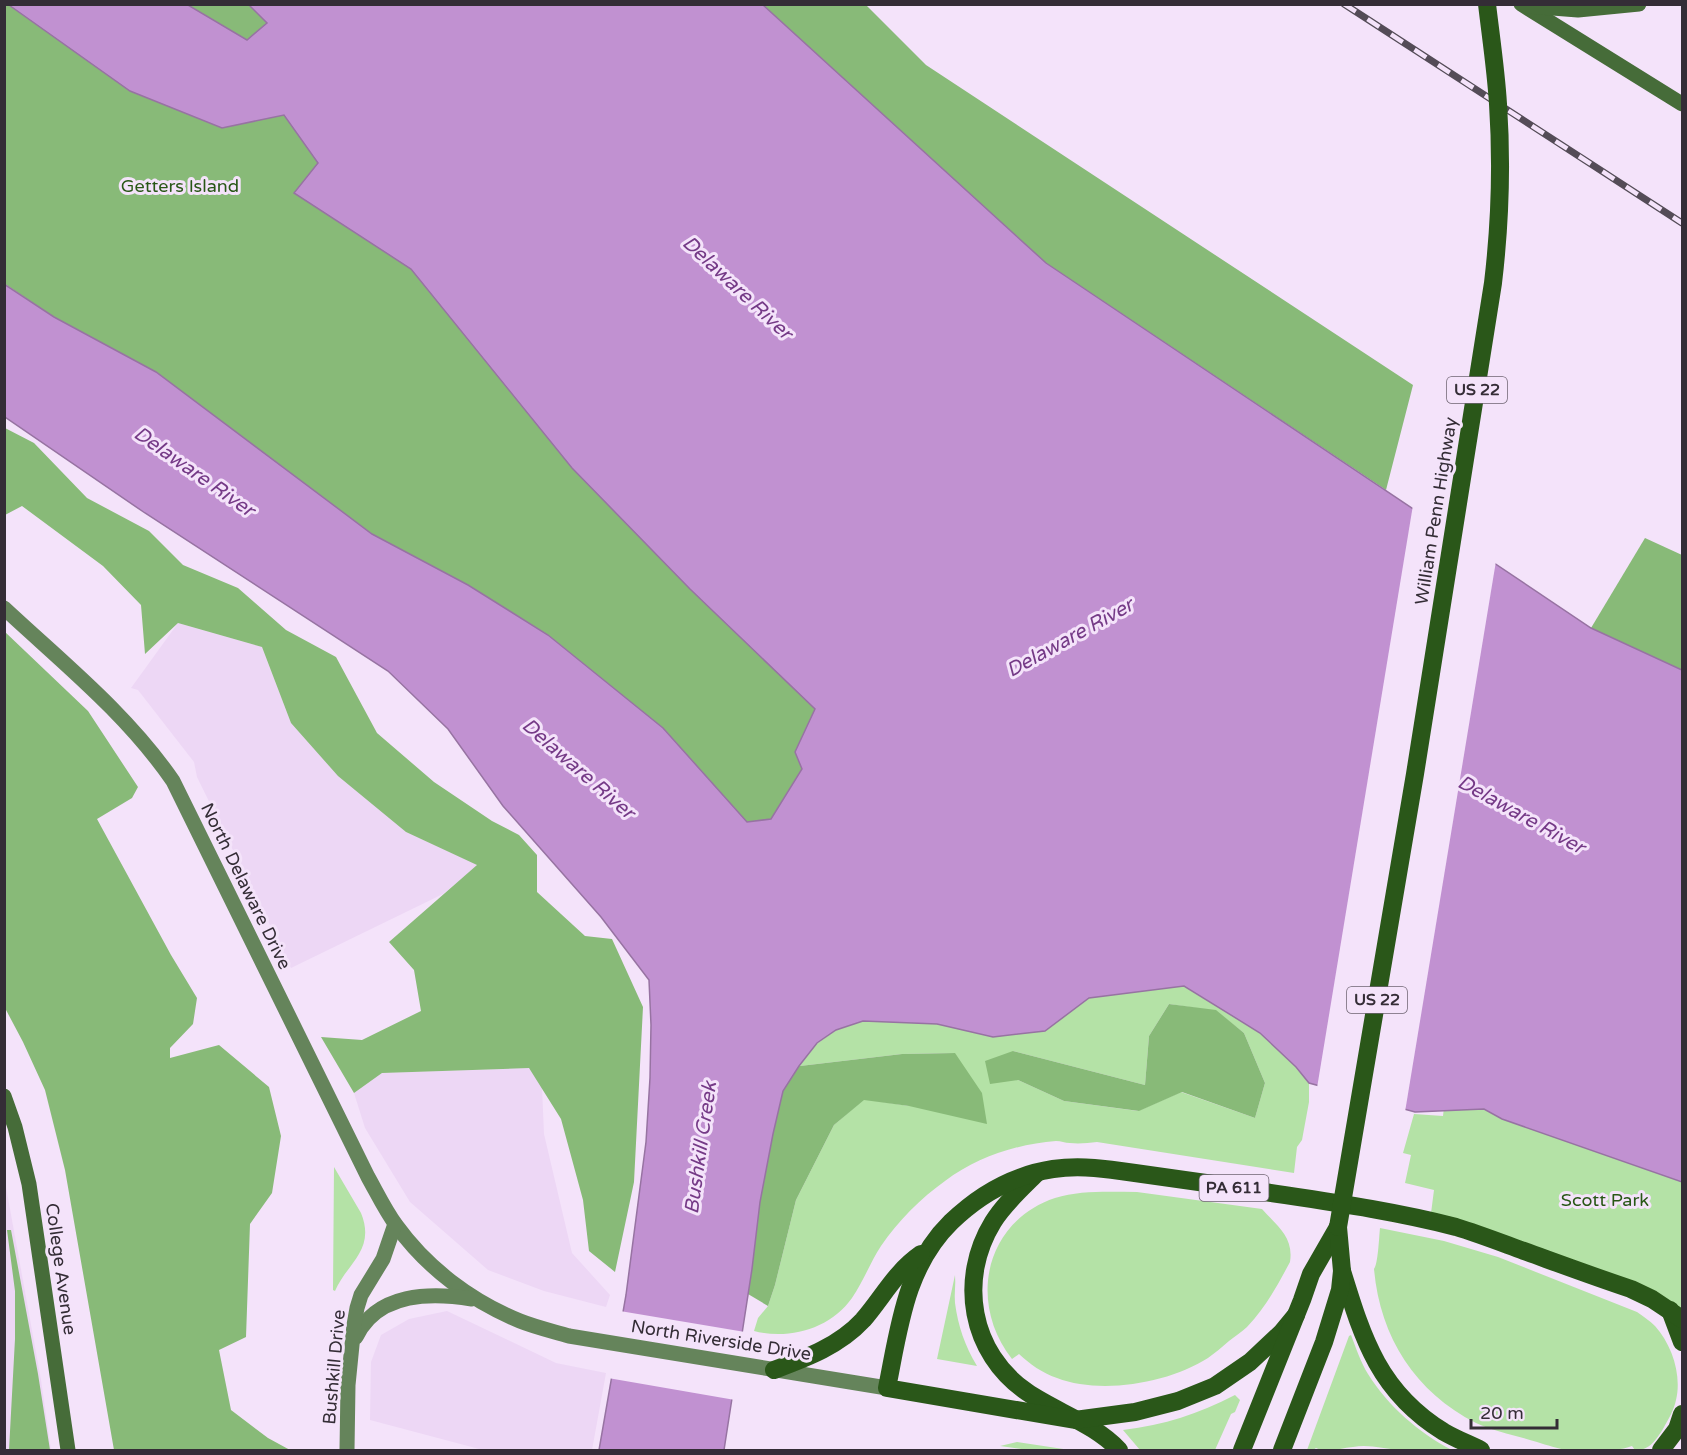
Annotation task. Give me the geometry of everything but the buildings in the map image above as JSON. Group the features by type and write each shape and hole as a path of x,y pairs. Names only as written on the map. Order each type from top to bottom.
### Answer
{"highway":[{"name":"William Penn Highway","path":"1338,1227 1489,319 1498,244 1500,176 1498,105 1487,4"},
{"name":"PA 611","path":"887,1388 906,1298 914,1276 930,1248 949,1223 976,1201 1005,1184 1037,1173 1068,1168 1100,1168 1198,1182 1421,1219 1487,1237 1631,1289 1652,1299 1676,1315"},
{"path":"1037,1173 1004,1207 987,1232 977,1259 974,1275 974,1308 983,1339 1000,1368 1012,1381 1027,1393 1106,1439 1119,1450"},
{"name":"US 22","path":"1282,1450 1324,1342 1340,1290 1342,1271 1338,1227"},
{"name":"US 22","path":"1242,1450 1311,1274 1338,1227"},
{"name":"PA 611","path":"774,1370 815,1354 844,1337 864,1319 892,1280 915,1258 930,1248"},
{"path":"1342,1271 1365,1341 1389,1383 1425,1419 1445,1433 1481,1450"},
{"path":"1676,1315 1683,1342"},
{"path":"1075,1420 1135,1412 1198,1394 1215,1386 1250,1362 1296,1316"},
{"name":"North Riverside Drive","path":"887,1388 1075,1420"},
{"path":"1661,1450 1677,1429 1683,1414"}],"main road":[{"path":"1522,5 1578,10 1639,4"},
{"path":"1522,5 1683,104"},
{"name":"North Delaware Drive","path":"4,608 116,712 156,756 173,781 329,1101 395,1224"},
{"name":"College Avenue","path":"4,1096 15,1126 29,1184 68,1450"},
{"name":"North Riverside Drive","path":"395,1224 410,1244 432,1266 478,1300 520,1321 543,1329 569,1336 887,1388"},
{"name":"Bushkill Drive","path":"347,1450 348,1385 354,1325 361,1295 383,1259 395,1224"},
{"path":"353,1343 366,1321 375,1313 394,1303 415,1296 437,1295 478,1300"}],"shaded area":[{"path":"178,623 262,647 291,723 406,832 478,865 443,894 291,968 197,777 194,762 138,690 131,688"},
{"path":"529,1068 542,1087 544,1134 572,1253 610,1295 606,1307 544,1291 488,1270 410,1202 365,1128 354,1093 382,1073"},
{"path":"4,1176 41,1380 51,1450 5,1450"},
{"path":"447,1311 556,1363 606,1373 592,1450 483,1450 370,1420 371,1362 381,1335 409,1319"}],"green space":[{"name":"Getters Island","path":"4,5 249,5 374,132 863,687 802,769 771,819 747,822 663,728 548,635 468,585 372,534 156,372 54,317 5,284"},
{"path":"763,5 866,5 926,65 1413,385 1386,490 1046,263"},
{"path":"5,428 34,443 87,498 149,531 183,565 238,588 286,630 336,657 377,733 434,782 492,821 519,835 537,855 537,892 585,936 612,939 643,1007 634,1182 615,1272 589,1251 583,1200 561,1119 529,1068 382,1073 354,1093 321,1037 362,1040 421,1011 414,970 389,942 477,865 406,832 338,776 291,723 262,647 178,623 145,654 141,605 103,566 22,506 5,515"},
{"path":"1645,538 1682,555 1682,670 1591,628"},
{"path":"4,631 88,711 138,787 132,798 97,819 197,998 193,1024 170,1048 170,1058 219,1045 269,1087 281,1136 272,1193 250,1224 246,1337 219,1350 231,1410 268,1438 290,1450 114,1450 65,1170 45,1090 5,1008"},
{"path":"1169,958 1260,1033 1296,1067 1309,1083 1309,1102 1302,1140 1297,1147 1294,1173 1097,1142 1056,1141 1027,1145 998,1153 957,1173 919,1202 902,1219 877,1252 852,1298 832,1318 808,1330 795,1333 754,1331 758,1318 768,1306 775,1285 796,1200 834,1125 864,1099 909,1106 955,1053 902,1054 783,1068 836,1030 863,1021","holes":["1169,1004 1216,1011 1244,1033 1265,1083 1255,1118 1181,1092 1138,1111 1064,1101 1018,1080 1013,1051 1145,1085 1149,1036"]},
{"path":"1169,1004 1216,1010 1244,1033 1265,1083 1255,1118 1182,1092 1139,1111 1064,1101 1018,1080 990,1084 985,1061 1013,1051 1145,1085 1149,1036"},
{"path":"955,1053 982,1093 987,1124 909,1106 864,1100 834,1125 796,1200 768,1306 748,1294 752,1269 749,1123 783,1068 902,1054"},
{"name":"Scott Park","path":"1449,1062 1682,1139 1682,1319 1670,1310 1430,1221 1434,1190 1405,1183 1411,1155 1403,1153 1414,1114 1443,1116"},
{"path":"334,1167 361,1213 365,1226 363,1247 335,1291 333,1290"},
{"path":"1137,1192 1262,1209 1283,1232 1291,1253 1290,1262 1260,1312 1245,1329 1208,1358 1174,1374 1134,1384 1094,1386 1075,1383 1046,1374 1019,1354 1012,1359 998,1337 990,1314 988,1290 990,1266 999,1245 1012,1225 1031,1210 1065,1195"},
{"path":"1380,1228 1444,1241 1498,1257 1637,1312 1655,1326 1666,1342 1671,1351 1678,1381 1674,1407 1658,1437 1648,1447 1640,1450 1635,1450 1632,1446 1601,1451 1568,1450 1490,1428 1454,1410 1419,1379 1404,1360 1384,1317 1374,1269"},
{"path":"7,1230 11,1230 50,1450 9,1450 15,1339 15,1291"},
{"path":"955,1275 958,1320 977,1366 937,1359"},
{"path":"1351,1335 1365,1370 1385,1397 1416,1427 1452,1450 1413,1451 1365,1446 1330,1451 1316,1448 1307,1450"},
{"path":"1235,1395 1240,1400 1215,1450 1140,1450 1123,1430 1181,1418"},
{"path":"1017,1442 1070,1450 1029,1450 1000,1446"}],"water":[{"path":"9,5 188,5 247,40 267,23 249,5 763,5 1046,263 1591,628 1682,670 1682,1182 1502,1119 1484,1109 1415,1112 1309,1083 1296,1067 1260,1033 1184,986 1089,998 1045,1031 993,1037 937,1024 863,1021 836,1030 817,1043 783,1091 760,1202 724,1450 599,1450 626,1295 646,1142 651,1025 649,980 601,917 503,806 448,729 388,671 145,513 5,417 4,284 54,317 156,372 372,534 468,585 548,635 663,728 747,822 771,819 802,769 795,752 815,709 690,589 572,468 411,269 294,193 318,163 284,115 222,128 130,91"}],"pier":[{"path":"1413,505 1496,561 1405,1112 1317,1088"},
{"path":"620,1311 745,1332 735,1400 608,1378"}],"railway":[{"path":"1344,4 1682,223"}],"water label":[{"name":"Delaware River","path":"737,288"},
{"name":"Delaware River","path":"194,472"},
{"name":"Delaware River","path":"1070,638"},
{"name":"Delaware River","path":"578,769"},
{"name":"Delaware River","path":"1521,815"},
{"name":"Bushkill Creek","path":"701,1148"}]}
